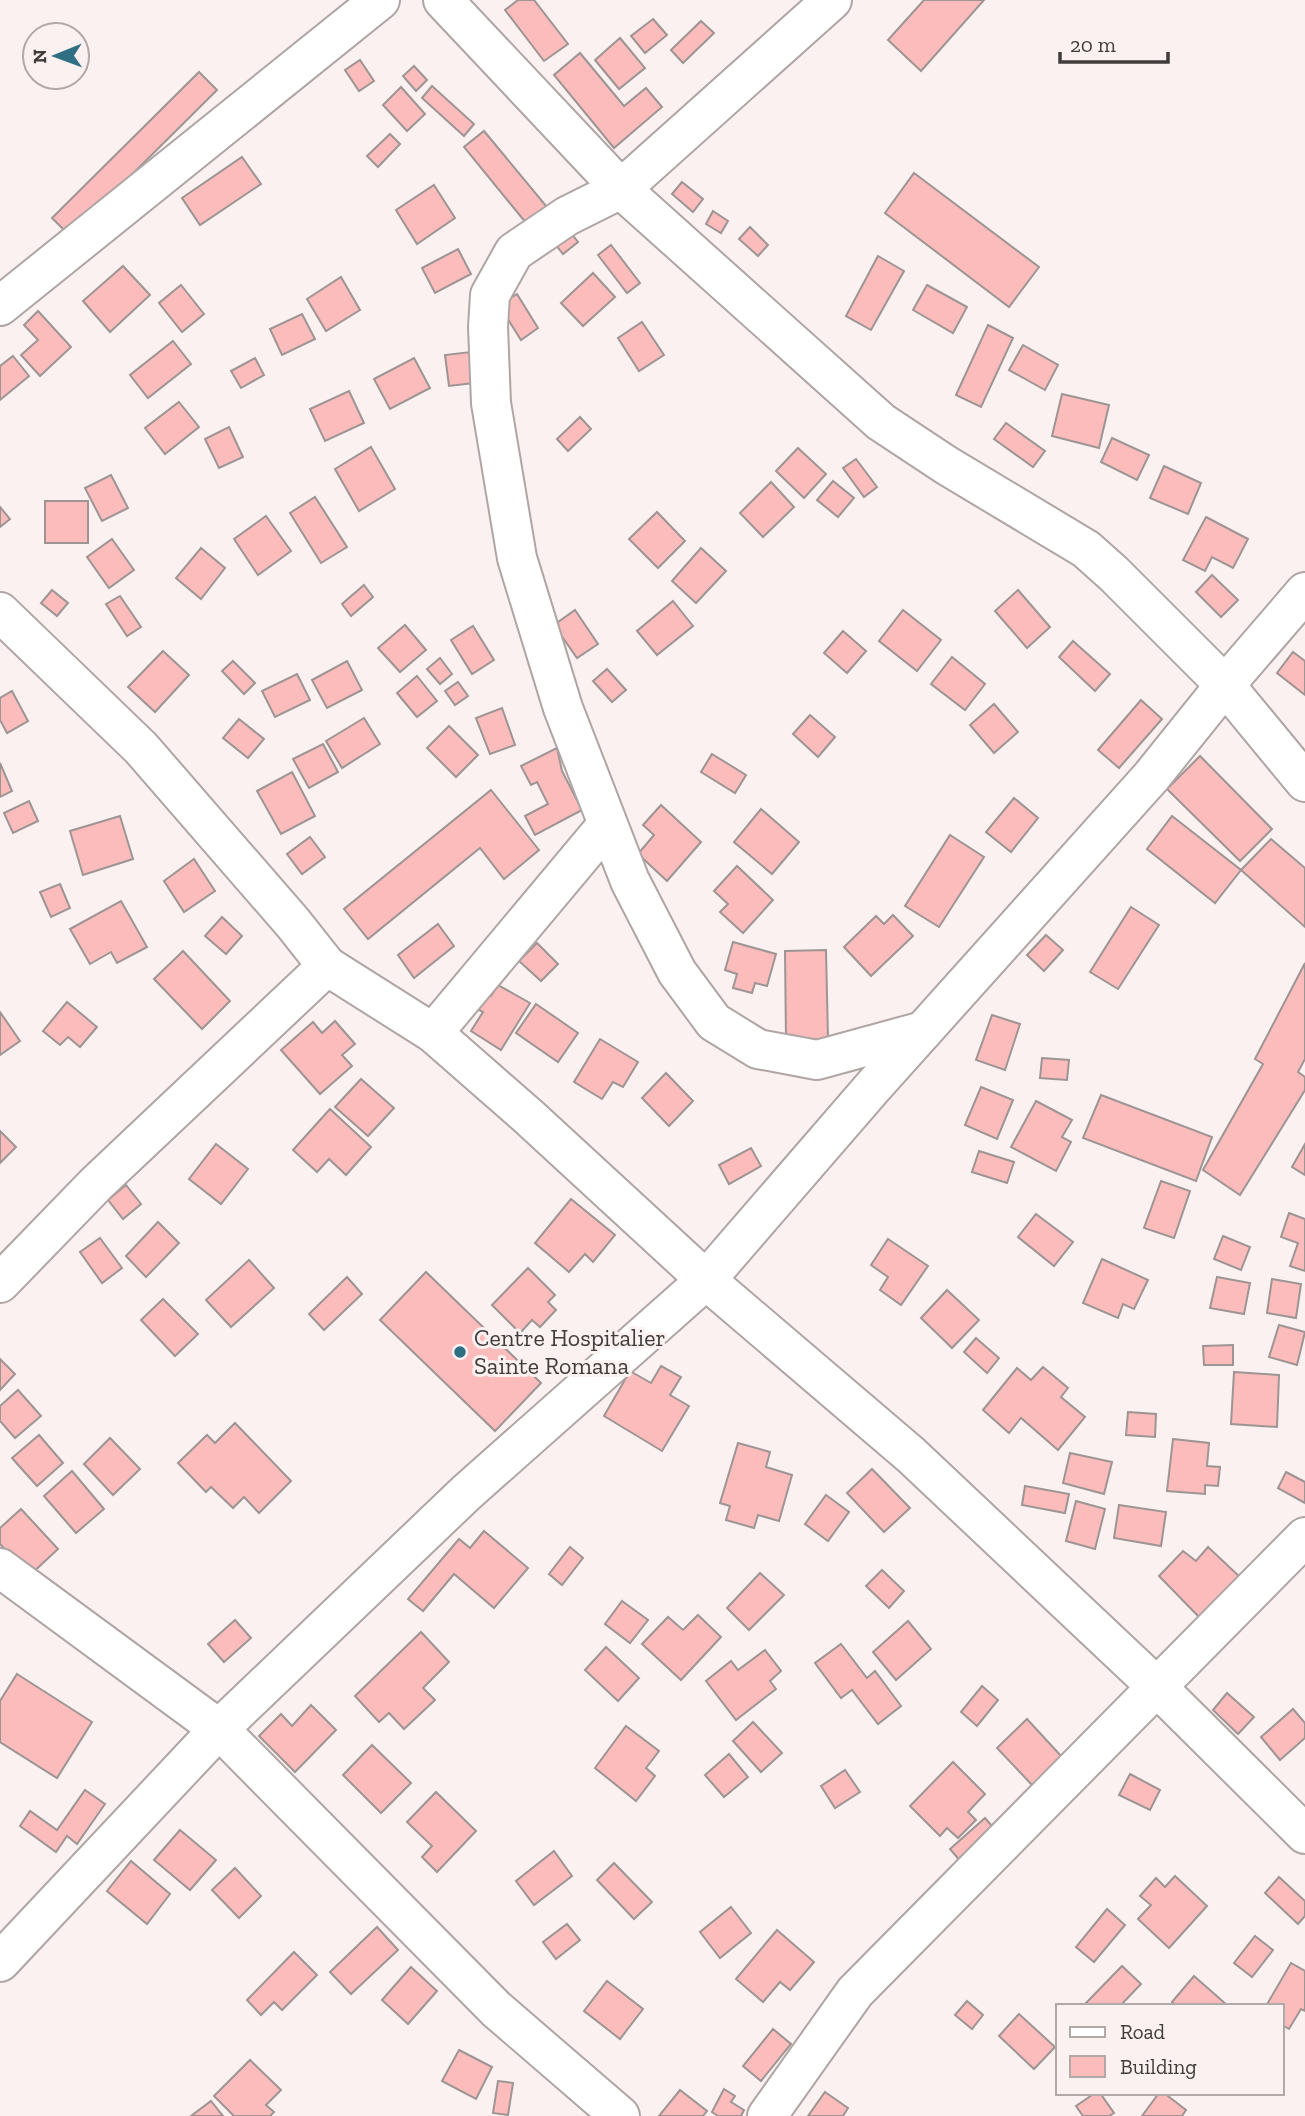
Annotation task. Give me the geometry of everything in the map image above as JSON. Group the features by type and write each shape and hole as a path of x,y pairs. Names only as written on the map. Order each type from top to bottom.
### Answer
{"street":[{"path":"0,306 380,0"},
{"path":"443,0 621,189 881,422 946,465 1086,549 1225,685 1305,782"},
{"path":"832,0 621,189 567,216 514,251 490,295 488,327 491,403 517,558 563,708 630,881 677,972 714,1022 758,1049 817,1060 923,1031"},
{"path":"0,1962 219,1729 466,1493 706,1280 923,1031 1151,777 1305,592"},
{"path":"0,612 141,748 327,966 433,1033 529,1117 706,1280 911,1455 1157,1687 1305,1834"},
{"path":"433,1033 607,825"},
{"path":"0,1283 96,1184 327,966"},
{"path":"767,2116 855,1992 1305,1537"},
{"path":"0,1568 219,1729 496,2009 620,2116"}],"building":[{"path":"518,0 534,0 568,44 544,61 505,10"},
{"path":"924,0 984,0 921,71 888,40"},
{"path":"653,19 667,35 645,53 631,36"},
{"path":"701,21 714,33 683,63 671,50"},
{"path":"620,38 645,68 619,89 595,60"},
{"path":"580,53 624,106 646,88 662,107 614,148 554,75"},
{"path":"360,60 374,81 359,91 345,70"},
{"path":"414,66 427,80 416,91 403,76"},
{"path":"199,72 217,90 70,236 52,218"},
{"path":"432,86 474,124 464,136 422,98"},
{"path":"401,87 425,114 407,131 383,105"},
{"path":"484,131 551,212 531,229 464,147"},
{"path":"390,134 400,144 378,167 367,156"},
{"path":"242,157 261,184 200,225 182,198"},
{"path":"914,173 1039,267 1009,307 885,213"},
{"path":"682,182 703,199 693,212 672,194"},
{"path":"434,185 455,218 417,244 396,210"},
{"path":"713,211 728,221 721,233 706,224"},
{"path":"750,227 768,245 758,256 739,239"},
{"path":"567,228 578,242 563,254 552,240"},
{"path":"611,245 640,283 627,293 598,255"},
{"path":"458,249 471,274 435,293 422,268"},
{"path":"878,256 904,271 871,330 846,316"},
{"path":"123,266 150,295 110,332 83,301"},
{"path":"593,273 615,297 583,326 561,303"},
{"path":"341,277 360,310 326,331 307,299"},
{"path":"181,285 204,314 182,332 159,303"},
{"path":"927,285 967,307 953,333 913,310"},
{"path":"517,294 538,328 521,340 499,305"},
{"path":"38,311 71,347 40,376 21,355 38,340 24,325"},
{"path":"302,314 315,339 282,355 270,329"},
{"path":"642,322 664,355 639,371 618,338"},
{"path":"988,325 1013,338 981,407 956,395"},
{"path":"173,341 191,364 148,398 130,375"},
{"path":"1023,345 1058,365 1045,390 1009,370"},
{"path":"479,351 482,382 449,386 445,355"},
{"path":"13,356 29,376 0,400 0,366"},
{"path":"255,358 264,375 241,388 231,371"},
{"path":"414,358 430,388 390,409 374,379"},
{"path":"349,391 364,423 325,441 310,409"},
{"path":"1062,394 1109,405 1099,448 1052,436"},
{"path":"179,402 199,427 165,454 145,428"},
{"path":"580,417 591,429 568,451 557,439"},
{"path":"1006,423 1045,451 1033,467 994,439"},
{"path":"229,427 243,457 219,468 205,439"},
{"path":"1112,438 1149,455 1137,480 1101,462"},
{"path":"371,447 395,489 359,511 335,469"},
{"path":"798,448 826,474 804,498 776,471"},
{"path":"856,459 877,487 864,497 843,468"},
{"path":"1164,466 1201,483 1188,514 1150,498"},
{"path":"111,475 128,508 102,521 85,488"},
{"path":"833,481 854,498 838,517 817,500"},
{"path":"771,482 794,507 763,537 740,513"},
{"path":"315,497 347,547 321,563 290,513"},
{"path":"45,501 88,501 88,543 45,543"},
{"path":"0,507 10,519 0,527"},
{"path":"657,512 685,541 658,568 629,539"},
{"path":"266,516 291,551 258,575 234,539"},
{"path":"1206,517 1248,539 1233,568 1212,557 1205,571 1183,560"},
{"path":"112,539 134,570 109,588 87,557"},
{"path":"201,548 225,568 201,599 176,578"},
{"path":"701,548 726,571 696,603 672,581"},
{"path":"1212,575 1238,600 1221,617 1196,592"},
{"path":"364,585 373,597 351,616 342,604"},
{"path":"52,590 68,603 57,616 41,603"},
{"path":"1018,590 1050,627 1027,648 995,611"},
{"path":"120,596 141,627 127,636 106,604"},
{"path":"673,601 693,626 657,655 637,631"},
{"path":"575,610 598,644 577,658 554,625"},
{"path":"903,610 941,640 917,671 879,641"},
{"path":"405,625 426,650 400,672 378,648"},
{"path":"473,626 494,660 472,674 451,640"},
{"path":"843,631 866,651 847,673 824,653"},
{"path":"1073,641 1110,674 1095,691 1059,657"},
{"path":"163,651 189,675 155,712 128,687"},
{"path":"1293,652 1305,661 1305,695 1277,673"},
{"path":"952,657 985,684 965,710 931,684"},
{"path":"440,658 452,674 440,684 427,669"},
{"path":"233,661 255,683 244,694 222,671"},
{"path":"347,661 362,690 327,708 312,680"},
{"path":"607,669 626,690 612,702 593,681"},
{"path":"297,674 310,700 275,717 262,691"},
{"path":"417,676 437,701 417,717 397,693"},
{"path":"458,682 468,696 455,705 445,691"},
{"path":"12,691 28,721 7,733 0,720 0,698"},
{"path":"1141,700 1162,719 1119,768 1098,750"},
{"path":"994,704 1018,732 994,753 970,725"},
{"path":"502,708 515,745 490,754 476,718"},
{"path":"810,715 835,737 818,757 793,734"},
{"path":"364,718 380,744 342,768 326,741"},
{"path":"239,719 264,739 248,758 223,738"},
{"path":"449,726 478,755 456,777 427,748"},
{"path":"323,744 338,772 309,788 293,759"},
{"path":"557,748 562,771 582,810 535,835 525,816 548,804 537,782 531,785 521,766"},
{"path":"712,754 746,775 735,793 701,772"},
{"path":"1200,756 1272,829 1240,861 1167,789"},
{"path":"0,763 12,791 0,797"},
{"path":"292,772 315,816 281,834 257,791"},
{"path":"491,790 539,850 504,879 480,848 368,939 344,909"},
{"path":"1014,798 1038,818 1011,852 986,832"},
{"path":"29,801 38,821 13,833 4,813"},
{"path":"661,805 701,842 667,881 638,854 654,835 643,825"},
{"path":"761,809 799,842 772,874 734,842"},
{"path":"120,816 133,859 83,875 70,831"},
{"path":"1172,816 1241,870 1215,903 1147,849"},
{"path":"950,835 984,857 939,927 905,906"},
{"path":"310,837 325,857 302,874 287,854"},
{"path":"1271,839 1305,868 1305,927 1241,870"},
{"path":"194,859 215,891 184,912 164,881"},
{"path":"737,866 773,900 743,933 720,912 728,904 714,891"},
{"path":"60,884 70,908 51,917 40,892"},
{"path":"121,901 147,947 117,963 111,952 90,964 70,929"},
{"path":"1131,907 1159,925 1118,989 1090,972"},
{"path":"893,915 913,936 871,976 844,947 876,916 884,924"},
{"path":"222,917 242,936 226,954 205,936"},
{"path":"438,924 454,946 414,978 398,955"},
{"path":"1046,935 1063,950 1044,971 1027,955"},
{"path":"733,942 776,954 767,986 755,983 752,993 733,988 737,974 725,970"},
{"path":"537,943 558,964 541,981 519,961"},
{"path":"826,950 828,1039 786,1040 785,951"},
{"path":"183,951 230,1001 202,1029 154,979"},
{"path":"1305,963 1305,1059 1298,1072 1305,1077 1305,1090 1240,1195 1203,1170 1263,1064 1255,1059"},
{"path":"498,985 530,1003 501,1050 471,1031 483,1012 472,1006 481,990 491,996"},
{"path":"67,1002 97,1027 80,1047 68,1037 60,1045 43,1031"},
{"path":"536,1004 578,1033 558,1062 516,1033"},
{"path":"0,1012 20,1041 0,1055"},
{"path":"992,1015 1020,1024 1005,1070 976,1060"},
{"path":"335,1021 355,1044 342,1055 352,1066 320,1094 281,1050 313,1022 322,1033"},
{"path":"600,1039 638,1062 623,1087 613,1082 602,1099 574,1082"},
{"path":"1042,1058 1069,1060 1067,1080 1040,1078"},
{"path":"666,1073 693,1101 669,1126 642,1098"},
{"path":"361,1079 394,1108 368,1136 335,1107"},
{"path":"981,1087 1013,1100 997,1139 965,1125"},
{"path":"1101,1095 1212,1137 1196,1181 1083,1138"},
{"path":"1036,1101 1072,1120 1062,1137 1071,1142 1056,1171 1011,1147"},
{"path":"330,1109 371,1147 346,1175 329,1159 317,1172 293,1150"},
{"path":"0,1131 16,1147 0,1163"},
{"path":"216,1144 248,1169 221,1204 189,1179"},
{"path":"1305,1144 1305,1175 1292,1167"},
{"path":"751,1148 761,1166 729,1184 719,1165"},
{"path":"979,1151 1014,1162 1007,1183 972,1172"},
{"path":"1161,1181 1190,1191 1174,1238 1144,1228"},
{"path":"126,1185 141,1204 123,1219 108,1200"},
{"path":"571,1199 615,1235 593,1262 585,1254 569,1272 535,1243"},
{"path":"1289,1213 1305,1219 1305,1271 1290,1266 1298,1243 1281,1237"},
{"path":"1036,1214 1073,1242 1054,1266 1018,1237"},
{"path":"158,1222 179,1243 146,1277 126,1256"},
{"path":"1223,1236 1250,1247 1241,1270 1214,1259"},
{"path":"100,1238 122,1268 102,1283 80,1252"},
{"path":"888,1239 928,1266 901,1305 880,1290 888,1277 871,1265"},
{"path":"1102,1259 1148,1280 1134,1309 1123,1304 1118,1318 1083,1303"},
{"path":"249,1260 274,1288 231,1327 206,1300"},
{"path":"528,1268 555,1295 548,1302 556,1310 540,1327 532,1320 520,1333 492,1305"},
{"name":"Centre Hospitalier Sainte Romana","path":"426,1272 541,1383 495,1431 380,1320"},
{"path":"347,1277 362,1294 324,1330 309,1314"},
{"path":"1217,1277 1250,1283 1244,1314 1210,1308"},
{"path":"1272,1279 1301,1284 1296,1318 1267,1313"},
{"path":"947,1290 979,1320 952,1348 921,1318"},
{"path":"163,1299 198,1334 175,1356 141,1320"},
{"path":"1279,1325 1305,1332 1297,1365 1269,1357"},
{"path":"976,1338 999,1358 987,1373 964,1352"},
{"path":"1233,1345 1233,1365 1204,1365 1203,1346"},
{"path":"0,1359 15,1374 0,1390"},
{"path":"661,1366 681,1377 670,1395 689,1406 662,1451 604,1416 630,1371 651,1383"},
{"path":"1043,1367 1068,1388 1061,1397 1085,1417 1058,1450 1021,1418 1009,1433 983,1410 1017,1368 1031,1380"},
{"path":"1234,1372 1279,1375 1277,1427 1231,1424"},
{"path":"18,1390 41,1416 15,1438 0,1421 0,1406"},
{"path":"1128,1412 1156,1414 1155,1437 1126,1435"},
{"path":"235,1423 291,1481 259,1513 244,1497 233,1508 211,1487 206,1492 178,1463 207,1435 215,1443"},
{"path":"39,1435 63,1463 37,1486 12,1458"},
{"path":"110,1438 140,1469 113,1495 84,1464"},
{"path":"1173,1439 1209,1443 1207,1466 1220,1467 1218,1486 1205,1485 1205,1494 1167,1491"},
{"path":"738,1443 770,1452 766,1467 792,1475 779,1521 758,1515 754,1528 726,1520 730,1506 720,1503"},
{"path":"1070,1453 1112,1462 1104,1494 1063,1483"},
{"path":"872,1469 910,1508 884,1532 847,1493"},
{"path":"72,1471 104,1509 76,1533 44,1496"},
{"path":"1286,1472 1305,1482 1305,1503 1278,1488"},
{"path":"1025,1486 1069,1494 1065,1513 1022,1505"},
{"path":"826,1495 849,1512 828,1541 805,1524"},
{"path":"1076,1501 1105,1509 1095,1549 1066,1541"},
{"path":"1119,1505 1166,1512 1161,1546 1114,1538"},
{"path":"21,1509 58,1549 29,1576 0,1544 0,1528"},
{"path":"484,1531 528,1568 494,1608 454,1574 423,1611 408,1599 459,1539 470,1548"},
{"path":"570,1547 583,1558 562,1585 549,1574"},
{"path":"1208,1547 1241,1578 1200,1618 1159,1576 1183,1551 1196,1561"},
{"path":"882,1570 904,1591 889,1608 866,1586"},
{"path":"760,1573 784,1595 749,1630 727,1608"},
{"path":"622,1601 648,1620 630,1643 605,1624"},
{"path":"698,1615 721,1637 681,1680 642,1644 668,1617 683,1630"},
{"path":"235,1620 251,1638 224,1662 208,1644"},
{"path":"908,1621 931,1649 896,1680 873,1652"},
{"path":"421,1632 449,1662 423,1688 435,1700 404,1729 389,1713 379,1722 355,1696"},
{"path":"841,1644 867,1678 875,1671 901,1706 878,1724 852,1690 841,1698 815,1663"},
{"path":"606,1647 639,1678 618,1701 585,1670"},
{"path":"765,1650 781,1671 770,1681 776,1689 736,1720 706,1681 731,1661 738,1670"},
{"path":"17,1674 92,1722 57,1778 0,1742 0,1701"},
{"path":"982,1686 998,1700 977,1726 961,1712"},
{"path":"1227,1693 1254,1717 1238,1734 1213,1710"},
{"path":"311,1705 336,1730 295,1772 259,1736 281,1714 292,1726"},
{"path":"1293,1709 1305,1723 1305,1738 1280,1760 1261,1737"},
{"path":"1027,1719 1062,1757 1033,1786 997,1748"},
{"path":"753,1722 782,1753 761,1772 733,1741"},
{"path":"626,1726 659,1751 646,1768 655,1776 636,1801 595,1768"},
{"path":"372,1745 411,1783 381,1813 343,1775"},
{"path":"729,1754 748,1777 724,1797 705,1775"},
{"path":"953,1762 985,1794 968,1812 976,1820 958,1838 947,1828 940,1836 910,1806"},
{"path":"845,1770 860,1792 835,1808 821,1786"},
{"path":"1130,1774 1160,1790 1150,1810 1119,1795"},
{"path":"85,1790 105,1804 77,1844 67,1836 56,1852 20,1826 30,1811 57,1830"},
{"path":"436,1792 476,1831 437,1872 422,1857 432,1846 407,1822"},
{"path":"985,1818 997,1832 962,1863 950,1849"},
{"path":"180,1830 216,1860 190,1890 154,1860"},
{"path":"554,1851 572,1876 534,1905 516,1881"},
{"path":"131,1861 170,1894 147,1924 107,1891"},
{"path":"614,1863 652,1902 634,1919 597,1880"},
{"path":"235,1868 261,1896 239,1918 212,1890"},
{"path":"1175,1876 1207,1906 1169,1948 1138,1919 1151,1905 1140,1896 1156,1878 1165,1887"},
{"path":"1279,1877 1305,1901 1305,1916 1298,1924 1265,1893"},
{"path":"731,1907 751,1933 720,1958 700,1932"},
{"path":"1107,1909 1125,1925 1094,1962 1076,1947"},
{"path":"567,1924 580,1940 556,1959 543,1942"},
{"path":"377,1927 398,1950 351,1994 330,1972"},
{"path":"777,1930 814,1962 790,1990 780,1982 763,2002 736,1979"},
{"path":"1255,1936 1273,1950 1252,1977 1234,1963"},
{"path":"294,1952 317,1975 282,2010 274,2002 261,2015 247,2000"},
{"path":"1291,1963 1305,1971 1305,2011 1301,2009 1289,2029 1284,2026 1284,2004 1267,2004"},
{"path":"1122,1966 1141,1984 1122,2004 1085,2004"},
{"path":"411,1967 437,1991 408,2024 382,2000"},
{"path":"1194,1976 1226,2004 1174,2004 1172,2002"},
{"path":"607,1981 643,2009 620,2039 584,2011"},
{"path":"967,2001 983,2015 972,2029 955,2015"},
{"path":"1019,2014 1055,2047 1034,2069 999,2036"},
{"path":"773,2029 791,2044 761,2081 743,2066"},
{"path":"459,2050 492,2067 476,2099 442,2081"},
{"path":"250,2060 281,2090 266,2105 274,2112 270,2116 234,2116 214,2096"},
{"path":"498,2081 513,2083 508,2115 493,2113"},
{"path":"724,2089 735,2096 731,2102 744,2110 741,2116 718,2116 712,2112"},
{"path":"680,2090 707,2111 703,2116 659,2116"},
{"path":"825,2092 848,2108 843,2116 808,2116"},
{"path":"1092,2095 1101,2095 1114,2113 1109,2116 1083,2116 1076,2106"},
{"path":"1158,2095 1167,2095 1186,2110 1182,2116 1142,2116"},
{"path":"211,2101 223,2116 191,2116"}],"place":[{"name":"Centre Hospitalier Sainte Romana","path":"460,1352"}]}
